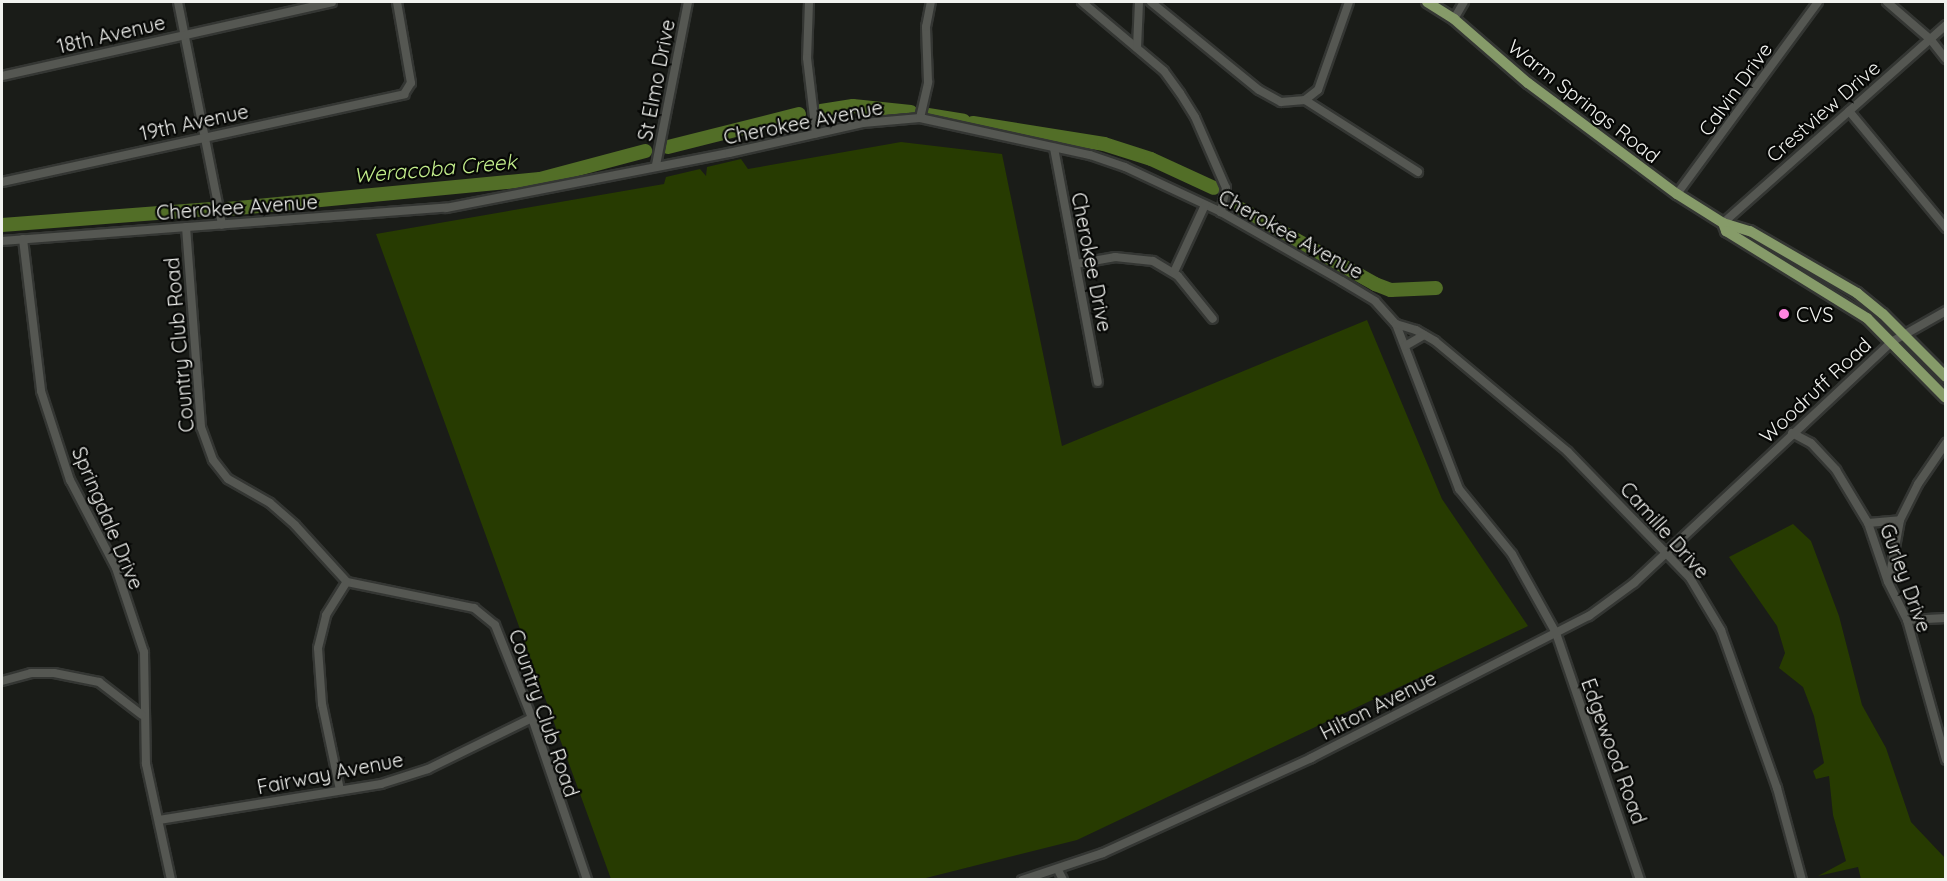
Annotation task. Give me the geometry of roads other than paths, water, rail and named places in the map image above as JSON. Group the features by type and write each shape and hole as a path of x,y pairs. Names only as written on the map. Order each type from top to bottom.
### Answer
{"main road":[{"name":"Warm Springs Road","path":"1427,2 1454,19 1528,83 1677,195 1723,223 1750,231 1840,283 1904,335 1946,377"},
{"name":"Warm Springs Road","path":"1723,223 1726,231 1833,294 1893,341 1946,398"}],"street":[{"path":"178,2 222,225"},
{"name":"18th Avenue","path":"2,76 333,2"},
{"name":"19th Avenue","path":"2,182 404,94 411,83 397,2"},
{"name":"St Elmo Drive","path":"656,165 688,2"},
{"path":"808,2 807,58 816,133"},
{"path":"920,118 928,82 927,27 931,2"},
{"path":"1082,2 1164,71 1195,117 1226,188 1221,212"},
{"path":"1137,48 1139,2"},
{"path":"1151,2 1259,90 1281,102 1305,100 1318,90 1349,2"},
{"path":"1454,19 1464,2"},
{"name":"Calvin Drive","path":"1677,195 1818,2"},
{"path":"1887,2 1931,40 1946,59"},
{"name":"Crestview Drive","path":"1723,223 1946,25"},
{"path":"1305,100 1418,172"},
{"path":"1849,111 1946,228"},
{"name":"Cherokee Avenue","path":"2,241 446,208 863,123 920,118 1108,160 1221,212 1375,301 1396,324 1459,489 1512,554 1556,633"},
{"name":"Cherokee Drive","path":"1054,148 1098,381"},
{"path":"1173,272 1205,205"},
{"name":"Country Club Road","path":"186,227 197,392 206,444 228,479 270,503 295,525 347,582 474,609 495,625 532,718 587,879"},
{"name":"Springdale Drive","path":"23,239 41,391 70,480 116,568 141,643 147,684 142,715 146,764 171,879"},
{"path":"1076,264 1095,258 1141,258 1173,272 1213,319"},
{"name":"Woodruff Road","path":"1717,506 1792,433 1893,341 1946,311"},
{"name":"Camille Drive","path":"1396,324 1424,335 1568,452 1690,578 1721,630 1777,788 1802,879"},
{"path":"1405,345 1424,335"},
{"name":"Gurley Drive","path":"1792,433 1811,443 1836,471 1868,523 1888,582 1907,620 1946,760"},
{"path":"1888,582 1900,520 1917,484 1946,443"},
{"name":"Hilton Avenue","path":"1022,879 1058,870 1301,762 1556,633 1610,603 1717,506"},
{"path":"1868,523 1900,520"},
{"path":"340,790 322,704 318,648 326,615 347,582"},
{"path":"1907,620 1946,618"},
{"name":"Edgewood Road","path":"1556,633 1640,879"},
{"path":"2,681 31,673 54,673 99,682 142,715"},
{"name":"Fairway Avenue","path":"159,820 381,784 428,769 532,718"},
{"path":"1058,870 1064,879"}],"waterway":[{"name":"Weracoba Creek","path":"821,111 853,106 911,112"},
{"name":"Weracoba Creek","path":"668,147 799,114"},
{"name":"Weracoba Creek","path":"928,115 964,121"},
{"name":"Weracoba Creek","path":"973,123 1104,144 1151,159 1214,188"},
{"name":"Weracoba Creek","path":"227,209 540,179 645,151"},
{"name":"Weracoba Creek","path":"2,225 211,209"},
{"name":"Weracoba Creek","path":"1241,209 1375,284 1391,290 1436,288"}],"place":[{"name":"CVS","path":"1784,314"}]}
